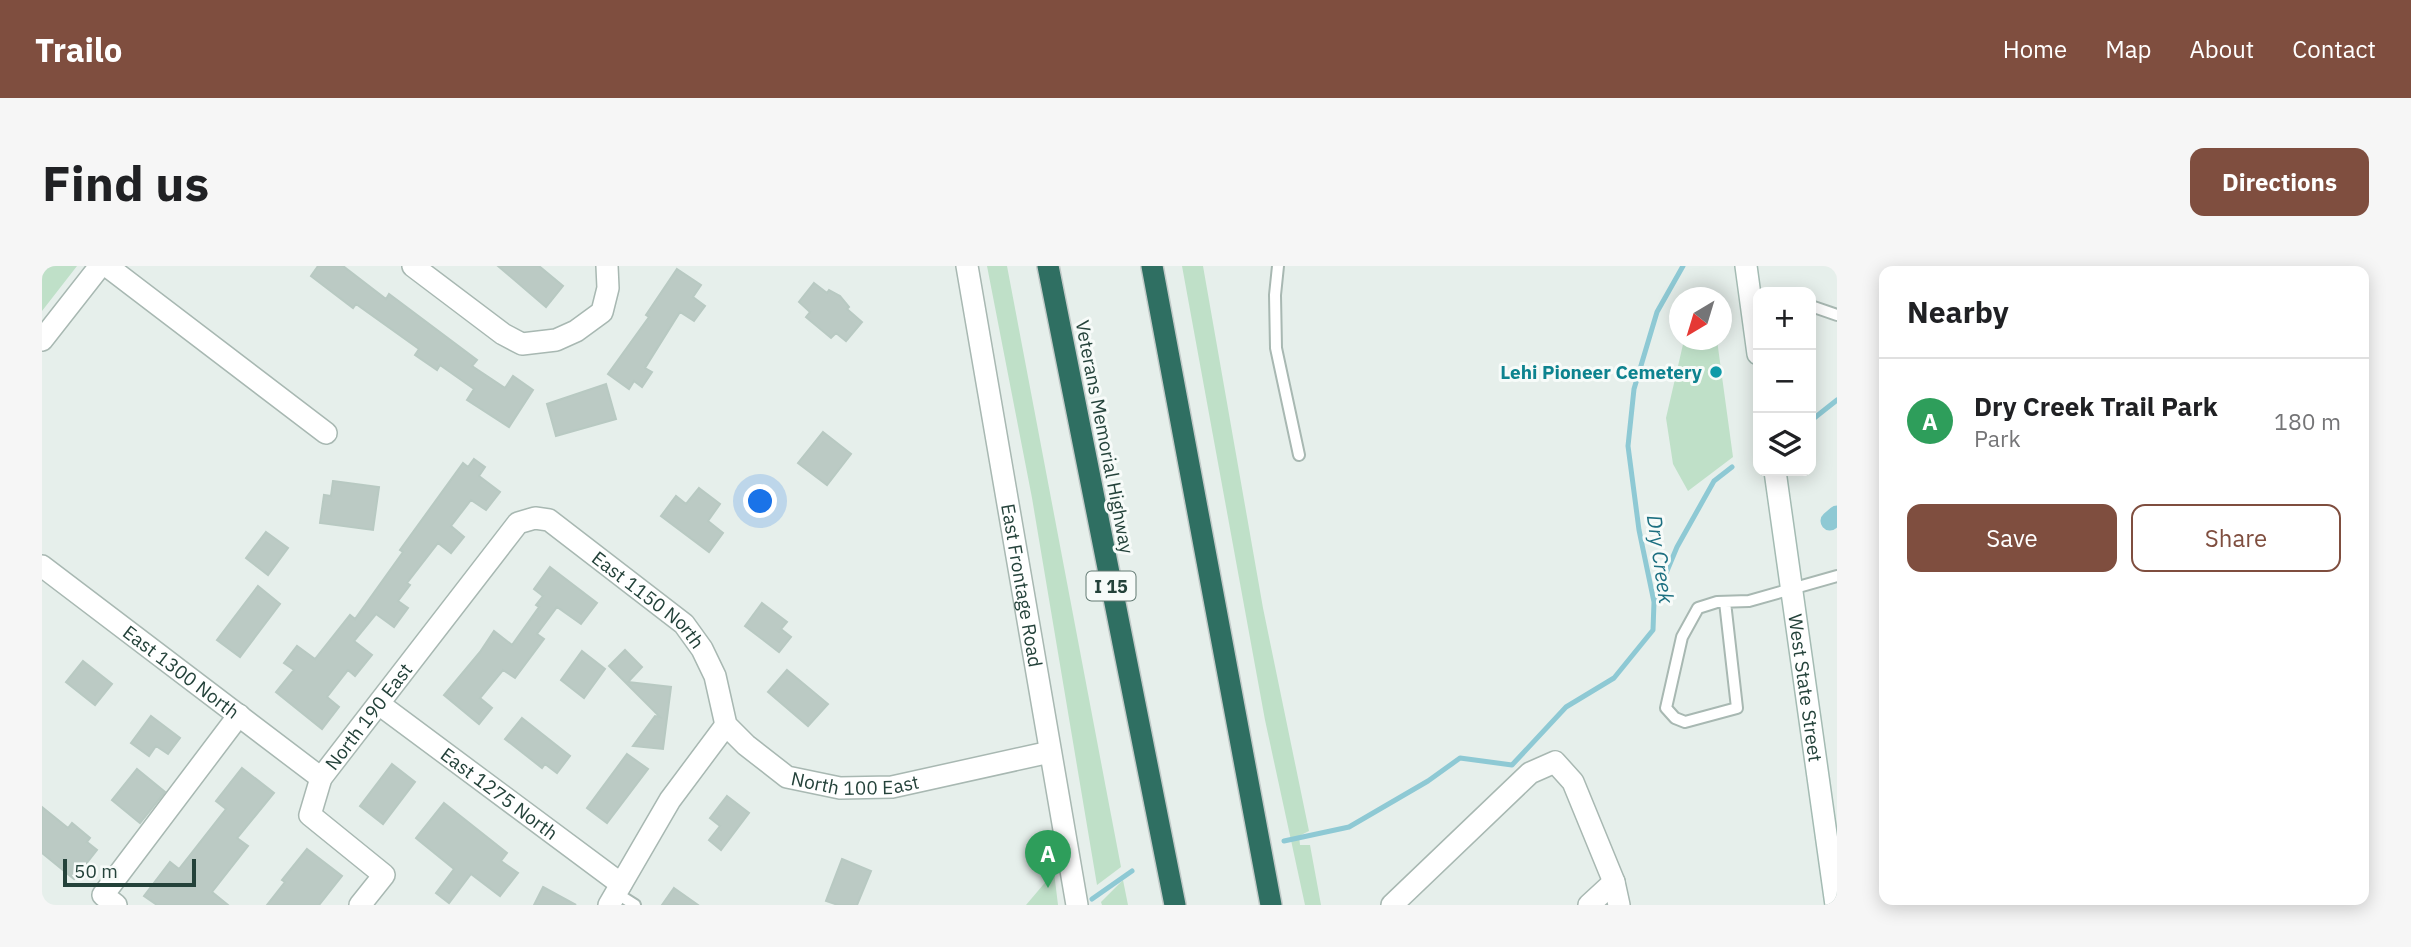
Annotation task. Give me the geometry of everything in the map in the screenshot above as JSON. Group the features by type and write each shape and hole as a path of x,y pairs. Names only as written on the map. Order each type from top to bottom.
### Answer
{"highway":[{"name":"Veterans Memorial Highway","path":"1048,266 1175,905"},
{"path":"1152,266 1271,905"}],"street":[{"path":"42,340 100,266"},
{"path":"107,266 326,433"},
{"path":"413,266 503,334 522,344 556,340 576,331 602,312 607,288 607,266"},
{"name":"East Frontage Road","path":"967,266 1077,905"},
{"path":"1746,266 1753,298"},
{"name":"West State Street","path":"1776,476 1836,905"},
{"name":"East 1150 North","path":"524,521 535,518 549,520 684,624 702,649 715,676 726,725"},
{"name":"North 190 East","path":"360,905 384,875 310,815 321,778 518,523 524,521"},
{"name":"East 1300 North","path":"42,565 321,778"},
{"name":"East 1275 North","path":"379,704 615,894"},
{"path":"116,905 103,895 239,715"},
{"path":"615,894 670,800 726,725"},
{"name":"North 100 East","path":"726,725 746,746 787,777 839,788 892,787 1050,752"},
{"path":"1392,905 1530,773 1555,762 1573,782 1614,883 1619,905"},
{"path":"1589,905 1614,883"}],"lane":[{"path":"1278,266 1275,295 1276,348 1299,456"},
{"path":"1816,308 1837,315"},
{"path":"1725,602 1737,708 1685,722 1675,718 1666,709 1682,637 1698,608 1725,602 1749,601 1837,576"},
{"path":"615,894 635,905"}],"green space":[{"path":"42,266 77,266 42,311"},
{"path":"987,266 1007,266 1121,867 1097,885 1032,498"},
{"path":"1182,266 1203,266 1263,608 1309,831 1299,836 1300,845 1310,845 1321,905 1305,905 1265,720"},
{"path":"1682,350 1718,350 1733,457 1688,491 1673,464 1666,418"},
{"path":"1054,872 1058,905 1026,905"},
{"path":"1123,880 1128,905 1102,905 1101,902"}],"building":[{"path":"318,266 343,266 386,299 389,294 477,360 472,366 505,388 513,376 533,390 509,427 467,400 474,389 440,365 437,370 415,355 419,349 356,304 353,308 311,276"},
{"path":"498,266 539,266 563,286 546,307"},
{"path":"677,269 701,285 693,297 705,306 694,321 680,312 645,368 652,372 642,387 634,381 629,389 608,374 649,317 646,315"},
{"path":"814,283 827,293 829,290 840,296 849,307 847,309 862,322 846,341 836,333 831,338 806,317 810,312 799,302"},
{"path":"606,384 616,419 556,436 547,404"},
{"path":"823,432 851,454 827,485 798,463"},
{"path":"474,459 485,467 479,476 500,492 486,510 471,500 451,526 464,537 451,553 438,543 407,583 410,585 398,601 408,608 394,627 376,614 354,641 372,655 355,676 348,670 327,697 339,707 322,729 276,692 294,670 284,663 297,646 315,659 350,615 355,619 403,552 400,550 463,463 468,467"},
{"path":"333,481 379,487 373,530 320,523 324,495 331,496"},
{"path":"699,488 720,504 708,521 723,533 709,552 661,516 676,496 686,504"},
{"path":"266,532 288,548 268,575 246,558"},
{"path":"550,567 597,603 581,624 557,607 537,634 544,639 515,678 503,670 480,698 492,708 479,724 444,695 494,631 512,645 539,607 536,605 543,596 534,589"},
{"path":"258,586 280,604 240,657 217,640"},
{"path":"762,603 787,622 781,629 791,637 779,652 745,626"},
{"path":"625,650 642,667 628,682 671,687 663,749 633,746 655,716 660,717 609,666"},
{"path":"582,651 605,669 584,698 561,680"},
{"path":"83,661 112,684 95,705 66,682"},
{"path":"787,670 828,704 808,726 768,692"},
{"path":"151,716 180,738 168,754 156,746 149,756 131,743"},
{"path":"522,718 570,756 557,773 545,764 542,768 505,739"},
{"path":"627,754 648,769 607,823 587,808"},
{"path":"392,764 415,782 383,824 360,806"},
{"path":"242,768 274,793 237,838 248,846 212,892 228,905 157,905 144,896 170,862 179,869 226,809 216,801"},
{"path":"137,769 165,792 140,823 112,800"},
{"path":"727,796 749,813 721,850 709,840 720,826 710,818"},
{"path":"444,803 507,853 501,861 518,873 500,896 471,874 449,903 436,893 454,869 416,838"},
{"path":"42,807 68,828 72,823 90,838 87,842 97,850 74,879 42,853"},
{"path":"307,849 342,876 319,905 267,905 285,882 282,880"},
{"path":"842,859 871,871 857,905 838,905 826,901"},
{"path":"543,887 576,905 534,905"},
{"path":"674,888 698,905 662,905"}],"waterway":[{"name":"Dry Creek","path":"1284,841 1349,827 1428,781 1460,758 1512,765 1566,707 1614,678 1653,630 1654,602 1639,530 1628,446 1634,389 1657,312 1683,266"},
{"path":"1816,417 1837,400"},
{"path":"1654,602 1677,547 1714,481 1732,467"},
{"path":"1830,521 1837,515"},
{"name":"Dry Creek","path":"1092,899 1132,871"}],"place":[{"name":"Lehi Pioneer Cemetery","path":"1716,372"},
{"name":"Dry Creek Trail Park","path":"1048,888"}]}
